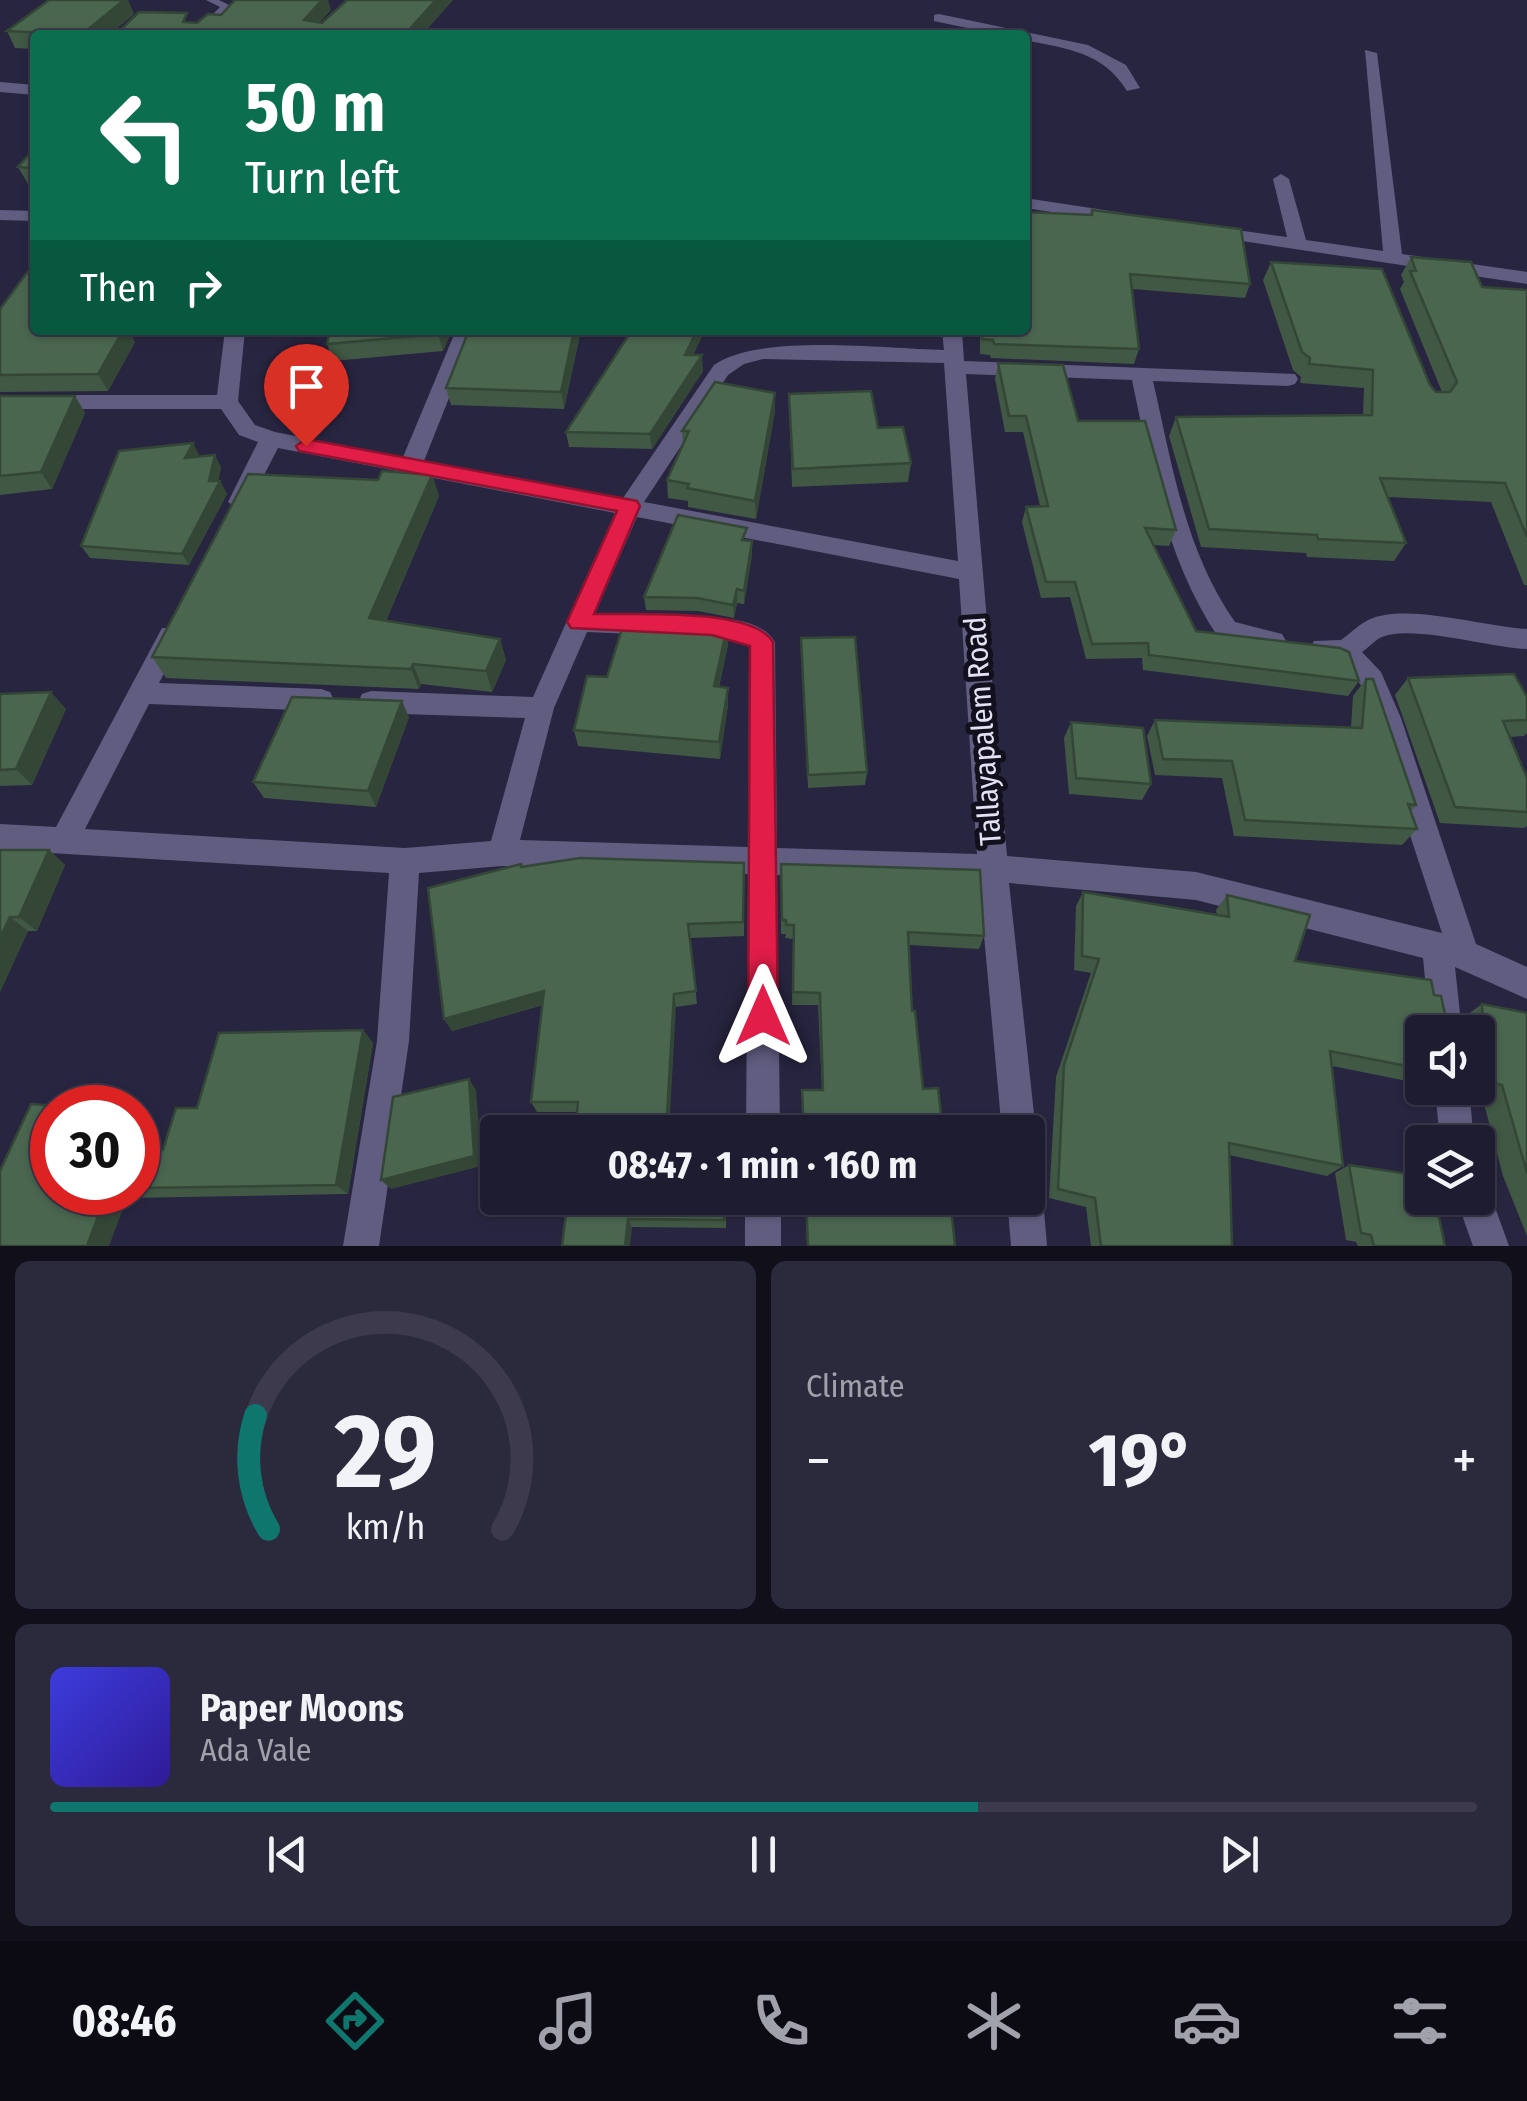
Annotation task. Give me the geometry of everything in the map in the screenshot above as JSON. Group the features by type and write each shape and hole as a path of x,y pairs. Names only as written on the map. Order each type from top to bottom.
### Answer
{"street":[{"path":"939,0 940,30"},
{"path":"940,18 1007,30"},
{"path":"1030,35 1083,48 1121,68 1132,88"},
{"path":"1370,53 1386,286"},
{"path":"0,86 30,89"},
{"path":"1282,179 1298,244"},
{"path":"1030,204 1140,220"},
{"path":"0,216 30,216"},
{"path":"1197,229 1527,278"},
{"path":"234,335 227,402 248,430 271,439 972,573"},
{"path":"410,466 464,335"},
{"path":"502,854 541,708 630,506 721,370 737,359 763,353 954,351 1140,374 1288,379"},
{"name":"Tallayapalem Road","path":"954,351 993,868 1016,1115"},
{"path":"1140,374 1175,514 1214,615 1227,630 1240,636 1346,651 1372,678 1388,718 1450,951 1447,1015"},
{"path":"0,402 227,402"},
{"path":"228,524 271,439"},
{"path":"64,841 184,608"},
{"path":"579,622 712,626 745,632 762,642 763,1115"},
{"path":"1346,651 1378,626 1455,626 1501,638 1527,639"},
{"path":"141,693 541,708"},
{"path":"0,836 406,860 502,854 993,868 1196,886 1450,951 1527,983"},
{"path":"360,1246 392,1041 406,860"},
{"path":"763,1215 763,1246"},
{"path":"1026,1215 1029,1246"},
{"path":"1480,1215 1490,1246"}],"lane":[{"path":"202,30 226,6 211,0"}],"building":[{"path":"49,0 124,0 87,30 7,31"},
{"path":"235,0 322,0 304,20 322,23 347,0 436,0 409,30 120,30 139,12 187,13 183,22 197,23 208,14 221,15"},
{"path":"30,154 30,168 18,167"},
{"path":"1092,210 1241,229 1250,284 1130,274 1139,349 994,344 993,340 982,339 982,335 1030,335 1030,212 1092,215"},
{"path":"1411,257 1471,262 1482,287 1527,290 1527,537 1505,483 1380,478 1406,543 1209,529 1176,417 1372,415 1373,370 1309,364 1310,358 1302,352 1271,262 1382,269 1430,385 1436,392 1450,392 1457,382 1410,271 1416,271"},
{"path":"30,269 30,335 120,335 98,374 0,375 0,309"},
{"path":"329,335 427,335 327,344"},
{"path":"467,335 573,335 561,392 446,388"},
{"path":"629,335 695,335 685,355 702,355 650,434 566,432"},
{"path":"998,363 1063,365 1078,421 1145,421 1176,530 1145,528 1196,631 1340,648 1349,652 1359,681 1149,655 1148,643 1092,644 1075,582 1046,582 1026,507 1048,506 1026,416 1009,416"},
{"path":"715,382 775,393 755,501 687,488 689,484 667,480 689,431 682,431"},
{"path":"871,391 878,428 903,427 911,463 793,469 789,394"},
{"path":"0,396 75,396 41,472 0,476"},
{"path":"193,443 185,458 215,455 209,481 220,481 182,554 81,546 119,451"},
{"path":"382,471 432,475 369,618 500,639 486,671 413,664 411,669 152,657 248,474 378,480"},
{"path":"678,515 747,528 742,540 752,541 744,591 737,589 733,605 697,598 644,597"},
{"path":"625,619 696,620 727,628 714,686 728,688 719,742 574,730 587,676 607,677"},
{"path":"855,637 867,772 808,775 801,638"},
{"path":"1514,674 1527,697 1527,720 1503,721 1527,778 1527,812 1455,807 1408,678"},
{"path":"1366,679 1373,679 1416,805 1408,804 1417,829 1245,820 1232,761 1163,759 1155,720 1362,728"},
{"path":"51,692 16,769 0,770 0,694"},
{"path":"292,697 402,701 368,791 253,782"},
{"path":"1071,722 1143,728 1151,784 1076,778"},
{"path":"0,850 49,850 19,917 10,917 0,938"},
{"path":"580,858 744,863 743,922 688,924 696,991 674,994 667,1115 577,1115 578,1102 531,1102 544,991 444,1019 428,888"},
{"path":"781,864 980,870 984,936 908,932 912,1011 923,1089 938,1088 941,1115 803,1115 802,1090 823,1090 820,993 793,992 794,925 786,925 786,920 782,920"},
{"path":"1083,892 1229,917 1227,895 1310,915 1295,961 1431,980 1434,995 1441,996 1445,1015 1405,1015 1405,1066 1330,1051 1343,1166 1229,1143 1232,1246 1101,1246 1095,1198 1058,1189 1064,1065 1099,959 1082,956"},
{"path":"1482,1004 1527,1013 1527,1173 1502,1085 1495,1083 1495,1015 1483,1015"},
{"path":"363,1030 336,1185 160,1188 160,1150 176,1108 197,1108 219,1033"},
{"path":"469,1079 474,1156 381,1180 393,1097"},
{"path":"30,1106 30,1215 98,1215 87,1246 0,1246 0,1171"},
{"path":"1349,1165 1405,1173 1405,1215 1439,1215 1445,1246 1374,1246 1371,1235 1361,1233"},
{"path":"566,1215 724,1215 724,1220 628,1219 625,1246 562,1246"},
{"path":"807,1215 952,1215 955,1246 808,1246"}],"route":[{"path":"306,446 630,506 579,622 712,626 745,632 762,642 763,1016"}]}
